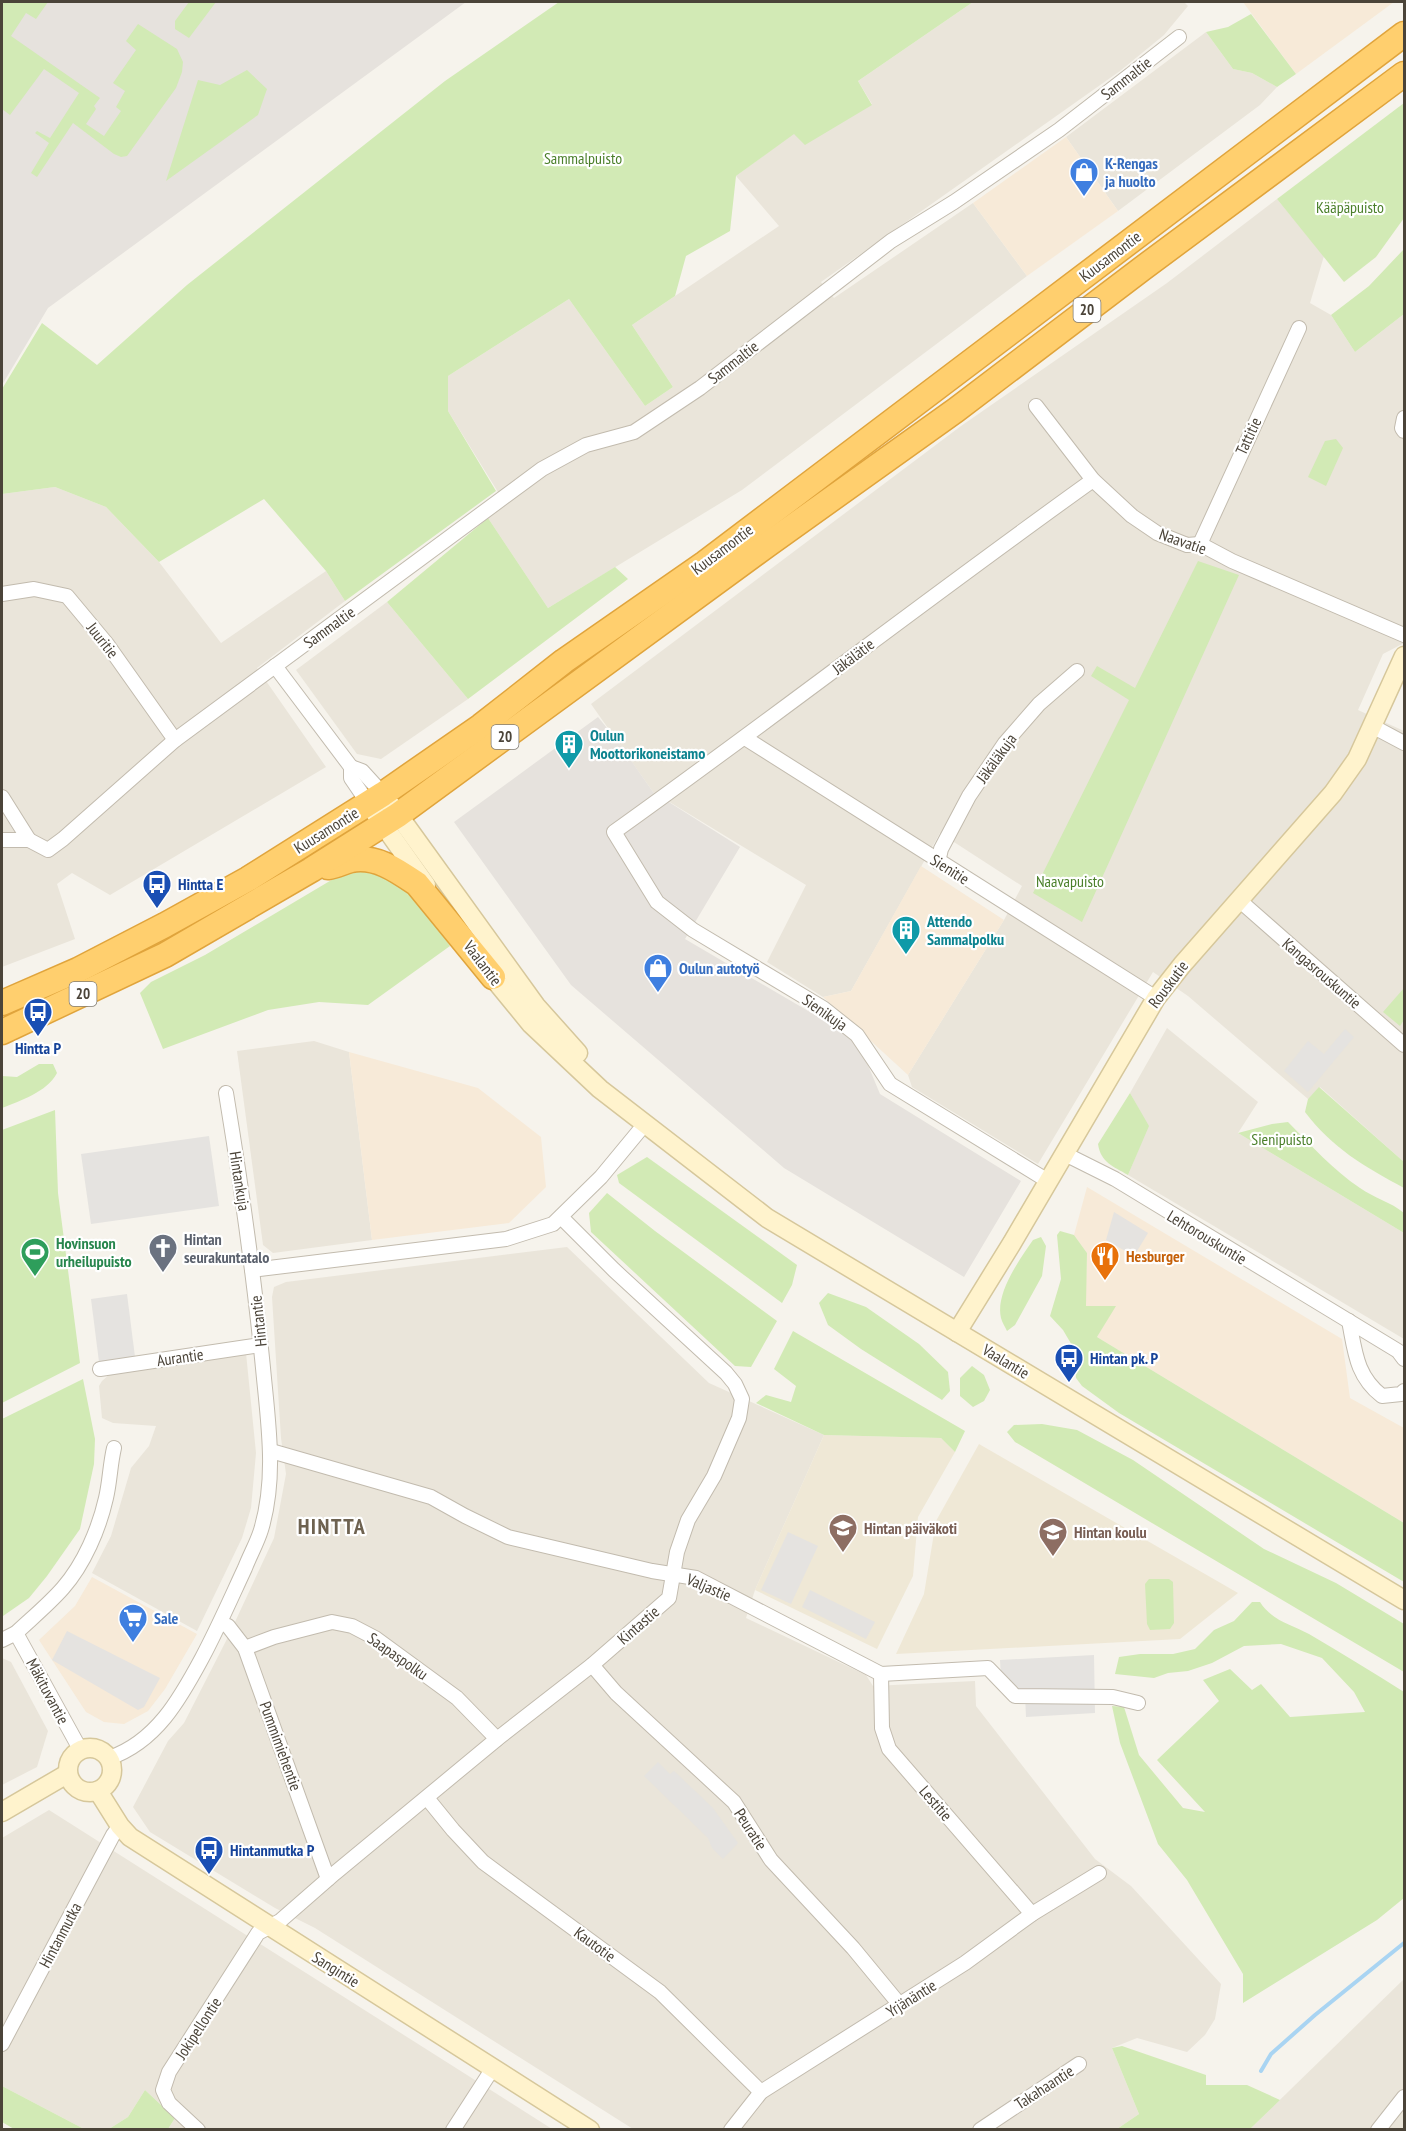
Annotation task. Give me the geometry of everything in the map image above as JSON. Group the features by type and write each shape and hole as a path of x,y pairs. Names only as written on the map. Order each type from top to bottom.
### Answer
{"highway":[{"name":"Kuusamontie","path":"2,1003 78,970 248,879 375,799 481,726 564,661 705,563 1404,34"},
{"name":"Kuusamontie","path":"2,1032 165,955 311,870 390,820 956,410 1404,74"},
{"path":"311,870 334,867 351,860 368,860 386,864 417,884 493,977"}],"street":[{"name":"Sammaltie","path":"2,840 29,840 48,850 175,740 542,470 586,445 634,432 700,388 891,241 954,202 1059,130 1179,37"},
{"name":"Tattitie","path":"1200,544 1299,328"},
{"name":"Naavatie","path":"1036,406 1093,480 1132,516 1157,533 1187,545 1200,544 1232,561 1404,635"},
{"path":"1404,418 1402,428 1404,431"},
{"name":"Jäkälätie","path":"614,832 745,738 958,576 1093,480"},
{"name":"Juuritie","path":"2,594 34,589 67,596 107,644 175,740"},
{"name":"Rouskutie","path":"957,1332 1156,998 1333,793 1357,759 1404,656"},
{"path":"275,666 351,767 362,771 375,799"},
{"name":"Jäkäläkuja","path":"938,862 941,849 969,796 1005,743 1039,704 1077,670"},
{"path":"1372,726 1404,743"},
{"name":"Sienitie","path":"745,738 1156,998"},
{"path":"2,796 29,840"},
{"name":"Vaalantie","path":"375,799 493,977 531,1023 600,1089 620,1103 644,1125 767,1218 1404,1600"},
{"name":"Vaalantie","path":"390,820 536,1006 602,1079 620,1103"},
{"name":"Sienikuja","path":"614,832 657,902 693,930 832,1015 857,1035 890,1084 1048,1181"},
{"name":"Kangasrouskuntie","path":"1239,900 1404,1045"},
{"name":"Hintankuja","path":"226,1093 242,1187 252,1270"},
{"path":"252,1270 506,1239 545,1227 561,1217 644,1125"},
{"name":"Lehtorouskuntie","path":"1065,1154 1115,1179 1398,1351 1404,1359"},
{"name":"Kintastie","path":"269,1926 280,1921 497,1739 592,1665 669,1598 677,1552 688,1520 714,1476 739,1418 742,1399 735,1384 726,1373 614,1270 561,1217"},
{"name":"Hintantie","path":"109,1758 157,1729 181,1697 220,1623 261,1531 269,1490 271,1451 252,1270"},
{"path":"1349,1321 1358,1365 1370,1387 1382,1396 1401,1394 1404,1391"},
{"name":"Aurantie","path":"100,1369 260,1345"},
{"path":"2,1640 16,1633 72,1578 96,1532 106,1497 114,1448"},
{"name":"Valjastie","path":"271,1451 431,1497 508,1537 652,1571 696,1578 881,1674"},
{"name":"Saapaspolku","path":"245,1648 274,1637 332,1622 352,1626 375,1638 457,1698 497,1739"},
{"name":"Pummimiehentie","path":"220,1623 228,1626 245,1648 328,1879"},
{"name":"Mäkituvantie","path":"16,1633 80,1749"},
{"name":"Peuratie","path":"592,1665 616,1693 734,1802 771,1860 853,1948 900,2005"},
{"path":"881,1674 988,1668 1015,1696 1113,1697 1138,1702"},
{"name":"Lestitie","path":"881,1674 882,1728 889,1749 1032,1914"},
{"path":"97,1748 109,1758 112,1768 111,1776 98,1791 80,1790 70,1782 67,1774 69,1759 80,1749 97,1748"},
{"path":"2,1812 67,1774"},
{"name":"Sangintie","path":"98,1791 120,1826 130,1837 590,2130"},
{"name":"Kautotie","path":"427,1798 483,1862 660,1992 761,2092"},
{"name":"Hintanmutka","path":"2,2044 113,1835 120,1826"},
{"name":"Yrjänäntie","path":"732,2130 761,2092 965,1963 1032,1914 1099,1873"},
{"name":"Jokipellontie","path":"198,2130 169,2103 163,2090 169,2072 258,1933 269,1926"},
{"name":"Takahaantie","path":"980,2130 1079,2064"},
{"path":"453,2130 493,2068"},
{"path":"1378,2130 1404,2097"}],"shaded area":[{"path":"2,2 466,2 48,308 2,385"},
{"path":"973,2 1184,2 1188,6 1164,35 1120,71 821,282 834,298 973,203 1027,276 742,490 548,608 488,518 506,505 448,411 448,376 569,299 645,406 673,387 632,325 779,226 736,176 794,133 872,104 858,81"},
{"path":"1243,2 1394,2 1296,74"},
{"path":"1206,32 1233,69 1252,73 1277,87 1260,105 1118,211 1066,137"},
{"path":"1066,137 1118,211 1027,276 973,203"},
{"path":"1277,199 1324,256 1310,303 1331,315 1355,352 1404,314 1404,643 1383,654 1358,710 1404,731 1404,1162 1320,1087 1308,1099 1188,996 1153,972 1038,1164 912,1087 908,1075 1004,920 1022,886 940,833 851,991 823,997 767,962 806,885 653,792 591,704 961,426 1167,283"},
{"path":"55,487 106,507 159,562 221,643 326,571 345,601 257,668 326,767 110,895 72,873 57,884 75,939 2,967 2,494"},
{"path":"387,602 468,699 381,759 357,754 296,670"},
{"path":"598,717 653,792 740,847 685,939 839,1029 865,1058 880,1094 1021,1181 964,1277 784,1168 571,985 454,822"},
{"path":"921,866 1004,920 908,1075 823,997 851,991"},
{"path":"1167,1028 1258,1102 1238,1133 1404,1233 1404,1339 1128,1175 1148,1126 1130,1093"},
{"path":"1345,1029 1354,1037 1308,1092 1284,1071 1308,1041 1324,1054"},
{"path":"314,1041 349,1052 372,1240 273,1253 263,1245 237,1051"},
{"path":"349,1052 478,1088 541,1137 546,1187 509,1223 372,1240"},
{"path":"209,1136 219,1206 91,1224 81,1154"},
{"path":"1087,1187 1342,1339 1350,1398 1404,1428 1404,1523 1097,1337 1115,1306 1085,1306 1087,1253 1074,1235"},
{"path":"1114,1212 1148,1233 1134,1256 1106,1240"},
{"path":"567,1247 709,1383 824,1435 755,1590 746,1618 866,1675 873,1686 975,1681 976,1706 1095,1859 1131,1886 1221,1984 1215,2019 1205,2035 1187,2052 1137,2038 1112,2048 1139,2114 1117,2129 633,2129 315,1928 275,1908 150,1832 133,1807 168,1741 184,1723 228,1637 274,1538 286,1474 281,1438 272,1297 274,1287 286,1282"},
{"path":"127,1294 135,1357 99,1362 91,1299"},
{"path":"246,1353 256,1453 251,1508 242,1538 197,1631 92,1573 111,1536 131,1468 149,1446 156,1426 113,1423 102,1418 99,1386 110,1374"},
{"name":"Hintan päiväkoti","path":"824,1435 941,1438 955,1452 918,1517 913,1576 877,1649 755,1590"},
{"name":"Hintan koulu","path":"979,1444 1238,1593 1180,1639 896,1654 924,1594 936,1521"},
{"path":"788,1532 818,1546 791,1604 761,1590"},
{"path":"92,1577 197,1634 165,1689 148,1711 124,1724 104,1722 86,1712 39,1640 75,1606"},
{"path":"810,1590 875,1622 866,1639 802,1607"},
{"path":"67,1631 160,1678 144,1707 138,1710 52,1660"},
{"path":"1094,1655 1095,1713 1026,1717 1025,1695 1016,1691 1001,1676 1000,1660"},
{"path":"2,1658 11,1662 48,1731 37,1767 2,1785"},
{"path":"658,1762 670,1774 674,1771 713,1808 738,1843 723,1859 712,1848 708,1838 644,1776"},
{"path":"49,1810 552,2129 168,2129 175,2118 145,2090 128,2117 109,2129 84,2129 2,2086 2,1838"},
{"path":"1404,1979 1404,2129 1250,2129"}],"green space":[{"path":"2,2 48,2 36,19 26,13 11,36 100,98 86,124 104,136 121,111 116,107 125,91 113,83 136,50 126,41 138,24 177,49 183,62 176,88 127,156 121,157 114,154 73,123 37,177 31,173 49,143 35,133 37,131 50,138 79,93 44,69 10,115 2,109"},
{"path":"189,2 216,2 189,38 175,29 175,21"},
{"name":"Sammalpuisto","path":"559,2 973,2 858,81 872,105 805,145 794,134 736,176 730,231 686,256 675,296 632,325 673,387 645,406 569,299 448,376 448,411 496,491 345,601 326,571 264,499 159,562 106,507 55,487 2,494 2,389 42,323 97,365 187,285 445,81"},
{"path":"1251,14 1296,74 1277,87 1252,73 1233,69 1206,32 1228,27"},
{"path":"247,70 267,89 258,115 166,181 198,80 220,85"},
{"name":"Kääpäpuisto","path":"1404,103 1404,218 1376,257 1344,282 1277,199"},
{"name":"Kääpäpuisto","path":"1404,249 1404,314 1355,352 1331,315 1369,286"},
{"path":"1336,439 1343,448 1326,486 1308,477 1325,441"},
{"path":"488,518 548,608 615,567 628,579 468,699 387,602"},
{"name":"Naavapuisto","path":"1198,561 1239,575 1082,922 1033,893 1129,700 1091,676 1097,666 1135,688"},
{"path":"373,868 409,886 450,946 368,1005 319,1002 268,1010 163,1049 140,993 151,982 205,955 350,869"},
{"path":"1404,988 1404,1020 1400,1026 1383,1012"},
{"path":"39,1064 53,1064 57,1073 53,1080 40,1091 2,1108 2,1076 17,1077"},
{"path":"1319,1087 1404,1162 1404,1188 1350,1156 1315,1125 1305,1112 1308,1099"},
{"path":"1130,1093 1149,1126 1128,1175 1105,1160 1098,1144"},
{"name":"Hovinsuon urheilupuisto","path":"55,1110 58,1193 80,1363 2,1403 2,1130"},
{"name":"Sienipuisto","path":"1288,1122 1322,1157 1350,1181 1404,1213 1404,1233 1238,1133"},
{"path":"647,1157 797,1265 792,1285 782,1303 619,1183 617,1175"},
{"path":"607,1193 777,1321 751,1367 735,1366 591,1232 589,1213"},
{"path":"1060,1231 1074,1235 1087,1253 1086,1306 1116,1306 1097,1337 1404,1523 1404,1582 1119,1413 1082,1386 1076,1378 1073,1347 1063,1330 1050,1316 1061,1279 1057,1235"},
{"path":"1041,1237 1046,1246 1042,1276 1015,1325 1007,1331 1001,1320 1000,1308 1005,1287 1033,1240"},
{"path":"828,1293 866,1307 919,1344 948,1372 950,1391 942,1400 861,1349 828,1325 819,1303"},
{"path":"793,1331 965,1431 955,1452 941,1438 824,1435 756,1403 766,1395 791,1402 796,1386 774,1369"},
{"path":"972,1366 984,1375 990,1390 984,1401 973,1407 960,1396 960,1378"},
{"path":"83,1379 95,1439 94,1464 80,1529 29,1598 3,1616 2,1419"},
{"path":"1042,1424 1077,1430 1133,1460 1264,1549 1336,1583 1404,1624 1404,1672 1015,1442 1007,1432 1014,1425"},
{"path":"1149,1579 1169,1579 1173,1582 1174,1623 1170,1629 1150,1630 1147,1624 1145,1584"},
{"path":"1252,1602 1260,1602 1276,1618 1309,1634 1404,1692 1404,1898 1377,1920 1243,2003 1243,1974 1187,1880 1158,1844 1120,1743 1112,1706 1124,1707 1139,1755 1183,1808 1205,1812 1157,1760 1219,1701 1203,1680 1230,1669 1252,1690 1261,1684 1290,1717 1365,1712 1354,1692 1322,1658 1281,1644 1244,1646 1212,1663 1154,1678 1115,1674 1119,1657 1140,1654 1173,1654 1195,1649 1214,1630 1234,1621"},
{"path":"1122,2046 1206,2075 1206,2085 1247,2085 1280,2100 1250,2129 1117,2129 1139,2114 1112,2048"},
{"path":"2,2086 84,2129 14,2129 2,2122"},
{"path":"145,2090 175,2118 168,2129 109,2129 128,2117"}],"waterway":[{"path":"1261,2071 1271,2054 1404,1943"}],"place":[{"name":"K-Rengas ja huolto","path":"1084,198"},
{"name":"Oulun Moottorikoneistamo","path":"569,770"},
{"name":"Hintta E","path":"157,910"},
{"name":"Attendo Sammalpolku","path":"906,956"},
{"name":"Oulun autotyö","path":"658,994"},
{"name":"Hintta P","path":"38,1038"},
{"name":"Hintan seurakuntatalo","path":"163,1274"},
{"name":"Hovinsuon urheilupuisto","path":"35,1278"},
{"name":"Hesburger","path":"1105,1282"},
{"name":"Hintan pk. P","path":"1069,1384"},
{"name":"Hintan päiväkoti","path":"843,1554"},
{"name":"Hintan koulu","path":"1053,1558"},
{"name":"Sale","path":"133,1644"},
{"name":"Hintanmutka P","path":"209,1876"}],"district":[{"name":"HINTTA","path":"332,1526"}]}
